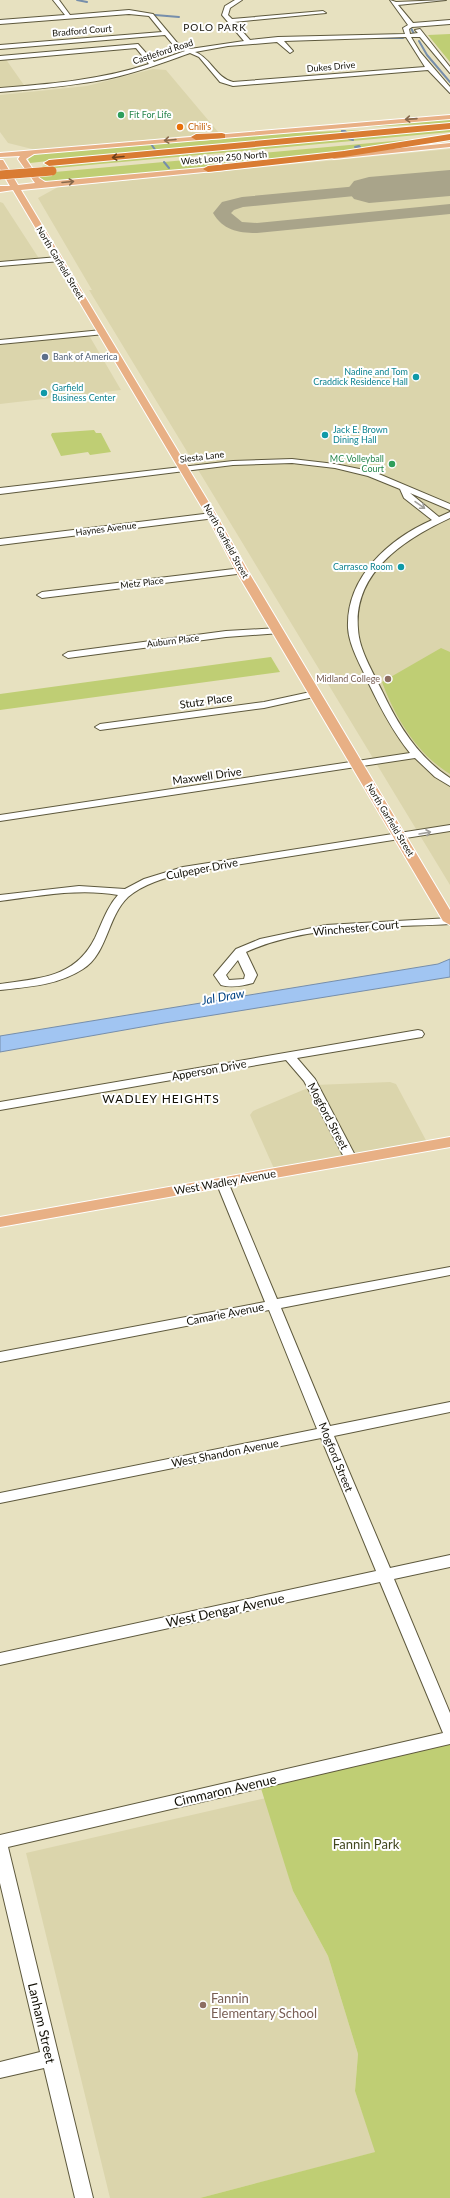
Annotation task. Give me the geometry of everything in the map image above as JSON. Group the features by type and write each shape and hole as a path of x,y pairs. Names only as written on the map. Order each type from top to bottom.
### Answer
{"highway":[{"path":"196,137 450,126"},
{"path":"0,175 50,167 450,126"},
{"path":"0,168 50,167 450,133"},
{"path":"208,169 344,154 450,137"}],"main road":[{"path":"0,155 196,137 450,117"},
{"name":"West Loop 250 North","path":"0,189 450,145"},
{"path":"0,147 30,152"},
{"path":"30,152 24,155 22,159 36,180 53,184"},
{"name":"North Garfield Street","path":"0,162 212,516 242,571 450,921"},
{"path":"0,194 24,204 35,192 53,184"},
{"name":"West Wadley Avenue","path":"0,1222 450,1142"}],"street":[{"path":"56,0 68,16"},
{"path":"239,0 226,10 225,15 248,42"},
{"path":"393,2 443,0"},
{"path":"393,2 411,25 416,27 450,71"},
{"path":"0,22 129,12 147,13 151,15 177,46 190,52"},
{"path":"230,21 323,13"},
{"path":"450,22 411,25 406,28 409,37 430,68 450,91"},
{"name":"Bradford Court","path":"0,47 166,33"},
{"name":"Castleford Road","path":"0,90 92,80 153,65 190,52 248,42 278,39 423,36"},
{"path":"278,39 290,51"},
{"path":"0,58 138,46 153,65"},
{"name":"Dukes Drive","path":"190,52 201,56 222,81 233,84 430,68"},
{"path":"0,264 58,259"},
{"path":"0,342 102,332"},
{"name":"Siesta Lane","path":"0,491 253,461 313,463 370,474 403,489 450,507"},
{"name":"Siesta Lane","path":"403,489 407,496 438,520"},
{"path":"450,515 426,525 380,558 366,575 354,605 352,630 372,680 396,729 416,756 450,783"},
{"name":"Haynes Avenue","path":"0,542 212,516"},
{"name":"Metz Place","path":"42,595 242,571"},
{"name":"Auburn Place","path":"68,655 226,634 278,631"},
{"name":"Stutz Place","path":"100,727 264,705 315,694"},
{"name":"Maxwell Drive","path":"0,818 358,766 416,756"},
{"name":"Culpeper Drive","path":"0,987 47,980 68,973 80,966 92,954 119,902 127,893 154,878 183,870 450,828"},
{"path":"0,898 58,889 98,888 127,893"},
{"name":"Winchester Court","path":"240,951 260,942 326,928 450,921"},
{"name":"Apperson Drive","path":"0,1106 418,1034"},
{"name":"Mogford Street","path":"288,1056 309,1079 351,1159"},
{"name":"Mogford Street","path":"222,1182 450,1732"},
{"name":"Camarie Avenue","path":"0,1357 450,1271"},
{"name":"West Shandon Avenue","path":"0,1498 450,1407"},
{"name":"West Dengar Avenue","path":"0,1659 450,1561"},
{"name":"Cimmaron Avenue","path":"0,1842 450,1738"},
{"name":"Lanham Street","path":"0,1848 84,2198"},
{"path":"0,2070 50,2058"}],"shaded area":[{"path":"0,58 5,58 26,88 0,90"},
{"path":"153,69 166,70 219,133 36,150 8,143 0,132 0,95 87,86"},
{"name":"Midland College","path":"450,149 450,885 89,290 92,290 38,198 58,187"},
{"path":"0,202 3,203 40,260 0,264"},
{"path":"87,336 90,337 121,390 0,404 0,345"},
{"path":"390,1082 396,1084 429,1146 276,1173 250,1115 253,1111 315,1085"},
{"name":"Fannin Elementary School","path":"266,1798 293,1891 328,1956 358,2054 355,2091 376,2152 200,2198 110,2198 26,1853"}],"green space":[{"path":"450,34 450,62 428,35"},
{"path":"450,118 450,123 299,130"},
{"path":"450,128 450,132 45,169 42,166"},
{"path":"360,131 30,163 28,159 36,154 250,135"},
{"path":"437,137 285,160 53,182 36,179 38,176 55,172"},
{"path":"94,430 96,433 101,433 111,452 90,455 88,452 61,456 51,435 52,433"},
{"path":"441,648 450,652 450,774 427,756 408,734 393,708 382,682"},
{"path":"271,657 280,672 0,710 0,694"},
{"name":"Fannin Park","path":"450,1738 450,2198 200,2198 375,2152 355,2091 358,2054 328,1956 293,1891 259,1782"}],"water":[{"path":"450,959 450,977 164,1023 0,1052 0,1036 438,964"}],"waterway":[{"path":"77,0 87,2"},
{"path":"155,15 179,17"},
{"path":"411,28 414,34"},
{"path":"375,38 403,38"},
{"path":"419,41 427,55 450,82"},
{"path":"342,131 345,131 346,132 343,133 342,131"},
{"path":"352,138 353,140 349,139 352,138"},
{"path":"151,144 156,151"},
{"path":"359,146 360,147 355,147 359,146"},
{"path":"164,162 169,168"}],"taxiway":[{"path":"369,190 242,202 228,206 222,213 232,224 247,228 257,228 450,209"}],"runway":[{"path":"369,190 450,183"}],"place":[{"name":"Fit For Life","path":"121,115"},
{"name":"Chili's","path":"180,127"},
{"name":"Bank of America","path":"45,357"},
{"name":"Nadine and Tom Craddick Residence Hall","path":"416,377"},
{"name":"Garfield Business Center","path":"44,393"},
{"name":"Jack E. Brown Dining Hall","path":"325,435"},
{"name":"MC Volleyball Court","path":"392,464"},
{"name":"Carrasco Room","path":"401,567"},
{"name":"Midland College","path":"388,679"},
{"name":"Fannin Elementary School","path":"203,2005"}],"district":[{"name":"POLO PARK","path":"215,27"},
{"name":"WADLEY HEIGHTS","path":"161,1099"}],"water label":[{"name":"Jal Draw","path":"223,997"}]}
